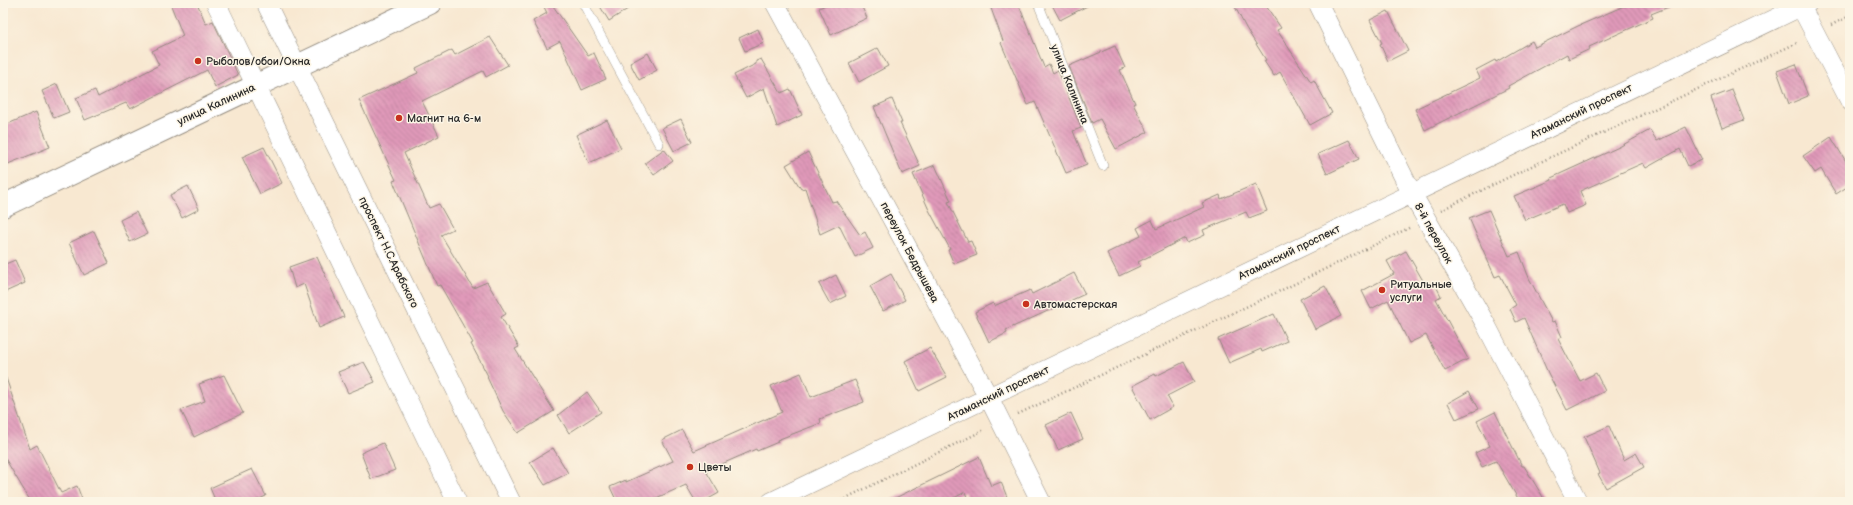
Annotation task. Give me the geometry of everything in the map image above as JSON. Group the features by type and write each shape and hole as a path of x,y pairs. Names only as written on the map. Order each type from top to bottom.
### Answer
{"main road":[{"name":"улица Калинина","path":"3,206 430,3"}],"street":[{"path":"216,3 457,502"},
{"name":"проспект Н.С.Арабского","path":"266,3 298,65 511,502"},
{"name":"переулок Бедрышева","path":"775,3 989,398 1041,502"},
{"name":"8-й переулок","path":"1318,3 1412,192 1485,323 1578,502"},
{"path":"1802,4 1815,33 1850,101"},
{"name":"Атаманский проспект","path":"771,502 1802,4"}],"lane":[{"path":"583,3 659,144"},
{"name":"улица Калинина","path":"1038,3 1103,166"}],"path":[{"path":"838,502 1001,422 1284,289 1536,164 1793,45 1850,16"}],"building":[{"path":"170,3 197,3 206,24 213,21 238,75 215,87 207,70 130,109 126,103 85,120 76,98 95,90 98,97 159,65 152,51 183,36"},
{"path":"551,3 588,56 594,53 606,79 582,90 560,41 547,48 533,21 547,13 543,5"},
{"path":"598,3 637,3 609,21"},
{"path":"830,3 860,3 867,18 831,35 819,8"},
{"path":"989,3 1018,3 1044,67 1049,64 1053,73 1058,70 1081,128 1073,131 1087,165 1066,173 1035,102 1028,105 1001,43 1003,41"},
{"path":"1051,3 1093,3 1060,20"},
{"path":"1233,3 1264,3 1281,28 1277,30 1311,82 1314,80 1332,113 1310,125 1280,72 1274,76 1264,61 1266,60 1246,28"},
{"path":"1631,3 1676,4 1651,14 1653,18 1589,47 1590,49 1569,59 1567,54 1508,86 1509,88 1425,130 1415,109 1480,78 1476,70 1495,60 1496,62 1532,41 1535,47"},
{"path":"1388,11 1408,51 1388,61 1380,44 1382,43 1370,20"},
{"path":"758,29 764,43 745,51 739,38"},
{"path":"490,37 508,65 486,77 483,71 422,101 439,136 404,153 429,208 439,204 453,229 441,235 473,288 487,282 506,314 501,317 519,347 515,349 554,411 518,433 503,411 487,377 488,376 471,344 473,343 440,285 437,286 393,181 396,180 359,100 418,73 416,68 452,50 455,55"},
{"path":"1115,46 1125,68 1120,70 1135,103 1133,104 1148,132 1116,149 1100,119 1092,123 1069,66"},
{"path":"878,48 888,66 859,82 849,63"},
{"path":"648,53 657,70 639,80 630,63"},
{"path":"761,59 781,93 790,89 802,115 777,127 764,88 746,98 734,75 756,64 756,61"},
{"path":"1796,64 1808,96 1789,104 1777,71"},
{"path":"57,84 69,112 54,118 42,91"},
{"path":"1732,90 1744,120 1722,128 1711,98"},
{"path":"892,99 902,123 900,123 920,166 902,174 874,107"},
{"path":"36,112 50,147 3,166 3,126"},
{"path":"681,119 692,142 674,151 662,128"},
{"path":"607,120 621,148 589,163 576,135"},
{"path":"1686,127 1702,160 1688,166 1680,149 1646,168 1643,163 1580,191 1586,205 1567,213 1563,204 1525,220 1514,196 1552,180 1551,178 1619,147 1650,130 1657,141"},
{"path":"1831,137 1850,168 1850,185 1836,194 1821,169 1815,173 1803,156"},
{"path":"1349,140 1359,159 1327,174 1318,154"},
{"path":"264,147 282,183 260,194 242,157"},
{"path":"664,149 673,161 654,175 645,163"},
{"path":"808,152 832,202 836,201 860,235 865,232 873,248 855,257 839,225 820,234 805,188 801,189 786,165"},
{"path":"935,165 951,201 948,202 968,242 971,241 977,255 954,264 948,250 950,249 929,210 913,174"},
{"path":"1256,184 1267,211 1249,218 1246,212 1203,230 1205,235 1187,243 1185,238 1138,262 1140,266 1119,276 1107,253 1141,236 1137,228 1152,220 1156,229 1204,207 1202,203 1220,195 1221,199"},
{"path":"188,186 199,209 182,218 170,195"},
{"path":"1489,210 1509,256 1519,252 1529,278 1552,322 1555,321 1562,337 1558,339 1580,381 1596,373 1605,391 1567,410 1548,373 1524,318 1516,322 1510,309 1516,305 1500,275 1495,277 1469,218"},
{"path":"136,212 147,234 130,242 120,220"},
{"path":"94,231 109,263 84,275 69,243"},
{"path":"1406,251 1426,286 1434,282 1441,296 1436,299 1468,359 1445,371 1426,335 1409,343 1388,300 1371,309 1362,291 1394,274 1387,261"},
{"path":"317,257 344,317 319,328 304,284 295,288 289,267"},
{"path":"15,260 25,283 3,293 3,265"},
{"path":"1074,273 1085,294 1006,330 1007,333 989,342 975,312 993,303 994,306 1030,290 1032,294"},
{"path":"891,274 905,300 883,311 870,286"},
{"path":"836,275 846,296 830,304 819,284"},
{"path":"1325,286 1341,316 1315,329 1300,299"},
{"path":"1274,314 1287,341 1262,352 1261,349 1229,363 1218,339"},
{"path":"930,348 947,377 919,391 905,361"},
{"path":"364,362 375,382 348,393 338,372"},
{"path":"1184,362 1194,382 1167,396 1173,407 1150,420 1132,386 1155,374 1156,376"},
{"path":"801,373 811,397 855,380 864,402 820,419 821,423 777,440 778,442 757,451 756,449 706,471 719,493 703,502 696,502 686,485 647,502 617,502 610,487 626,480 626,482 673,461 662,440 682,430 694,451 782,412 771,386"},
{"path":"224,375 243,413 194,437 181,410 205,401 199,384"},
{"path":"6,378 30,449 37,445 61,493 77,486 83,502 31,502 3,455 3,379"},
{"path":"1469,391 1479,409 1456,419 1448,403"},
{"path":"587,392 601,412 569,433 558,415"},
{"path":"1495,412 1522,466 1524,466 1546,502 1520,502 1496,461 1482,467 1475,453 1490,446 1477,421"},
{"path":"1071,413 1083,439 1058,450 1046,425"},
{"path":"1609,426 1624,460 1636,453 1644,467 1606,488 1598,474 1600,473 1584,437"},
{"path":"383,443 395,470 371,479 361,453"},
{"path":"553,448 568,473 545,485 530,462"},
{"path":"979,457 991,486 1001,482 1009,502 969,502 965,492 947,502 887,502"},
{"path":"252,469 266,496 253,502 216,502 210,488"}],"place":[{"name":"Рыболов/обои/Окна","path":"198,61"},
{"name":"Магнит на 6-м","path":"399,118"},
{"name":"Ритуальные услуги","path":"1382,290"},
{"name":"Автомастерская","path":"1026,304"},
{"name":"Цветы","path":"690,467"}]}
